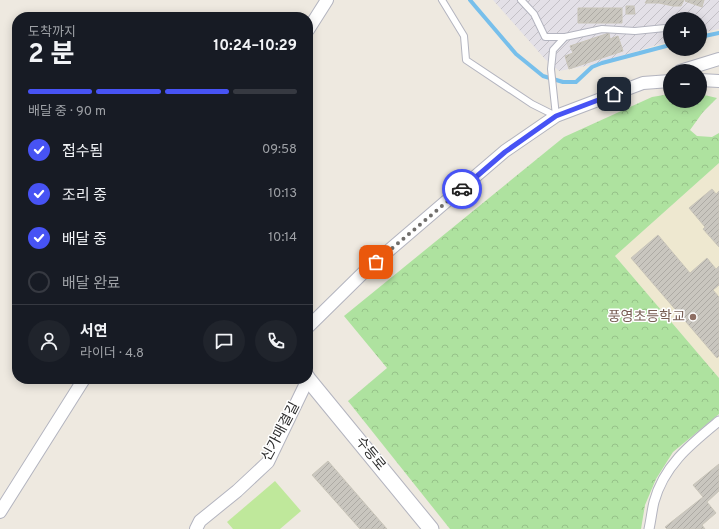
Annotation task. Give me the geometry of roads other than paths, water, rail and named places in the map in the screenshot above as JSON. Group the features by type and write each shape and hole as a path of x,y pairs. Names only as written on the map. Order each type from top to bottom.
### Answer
{"street":[{"path":"313,22 327,0"},
{"path":"703,64 719,59"},
{"path":"313,322 366,270 505,152 556,116 642,82 663,76"},
{"path":"707,80 719,81"},
{"path":"642,82 663,81"},
{"path":"0,512 81,384"},
{"name":"신가매결길","path":"196,529 200,521 237,491 268,462 305,384"},
{"name":"수등로","path":"313,384 431,529"},
{"path":"649,529 654,501 661,482 676,459 719,421"}],"lane":[{"path":"442,0 464,36 466,60 532,104 556,116"},
{"path":"521,0 534,14 545,37 564,37 602,29 635,31 663,28"},
{"path":"556,116 551,69 553,50 564,37"}],"waterway":[{"path":"470,0 516,54 543,76 563,82 576,82 592,67 602,63 663,47"},
{"path":"707,36 719,33"}],"place":[{"name":"풍영초등학교","path":"693,317"}]}
